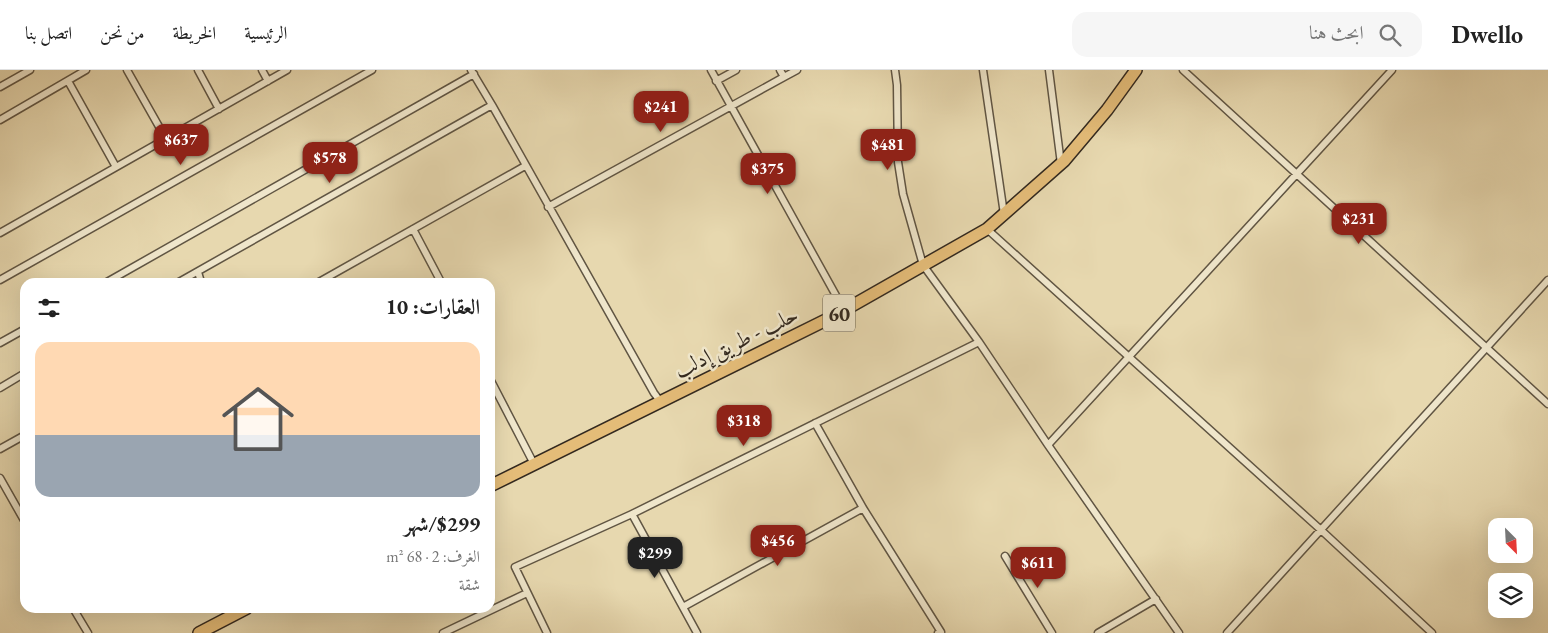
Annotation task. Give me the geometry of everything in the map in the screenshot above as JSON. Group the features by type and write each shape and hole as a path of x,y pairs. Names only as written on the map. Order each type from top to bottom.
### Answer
{"highway":[{"name":"حلب - طريق إدلب","path":"495,484 844,310 987,229 1061,164 1107,110 1136,70"},
{"path":"199,633 237,613"}],"street":[{"path":"0,87 30,70"},
{"path":"0,120 86,70"},
{"path":"127,70 166,139"},
{"path":"198,70 219,109"},
{"path":"262,70 268,81"},
{"path":"0,233 287,70"},
{"path":"0,280 372,70"},
{"path":"710,70 844,310"},
{"path":"716,81 736,70"},
{"path":"780,70 784,77"},
{"path":"548,207 797,70"},
{"path":"895,70 897,85 898,162 903,194 923,265 980,342 1048,445 1179,633"},
{"path":"984,70 1004,214"},
{"path":"1048,70 1061,164"},
{"path":"1183,70 1548,404"},
{"path":"1048,445 1392,70"},
{"path":"114,278 472,72 660,401"},
{"path":"68,81 116,167"},
{"path":"187,278 492,105"},
{"path":"326,278 525,166"},
{"path":"413,228 439,278"},
{"path":"987,229 1130,356 1432,633"},
{"path":"198,272 199,278"},
{"path":"1227,633 1548,280"},
{"path":"0,343 20,332"},
{"path":"547,633 514,567 632,514 980,342"},
{"path":"0,388 20,377"},
{"path":"495,389 534,464"},
{"path":"815,423 863,508 940,633"},
{"path":"0,449 20,438"},
{"path":"0,478 20,513"},
{"path":"683,608 863,508"},
{"path":"632,514 698,633"},
{"path":"1005,556 1052,633"},
{"path":"495,608 527,593"},
{"path":"1098,633 1156,600"},
{"path":"77,613 88,633"},
{"path":"443,633 485,613"}]}
